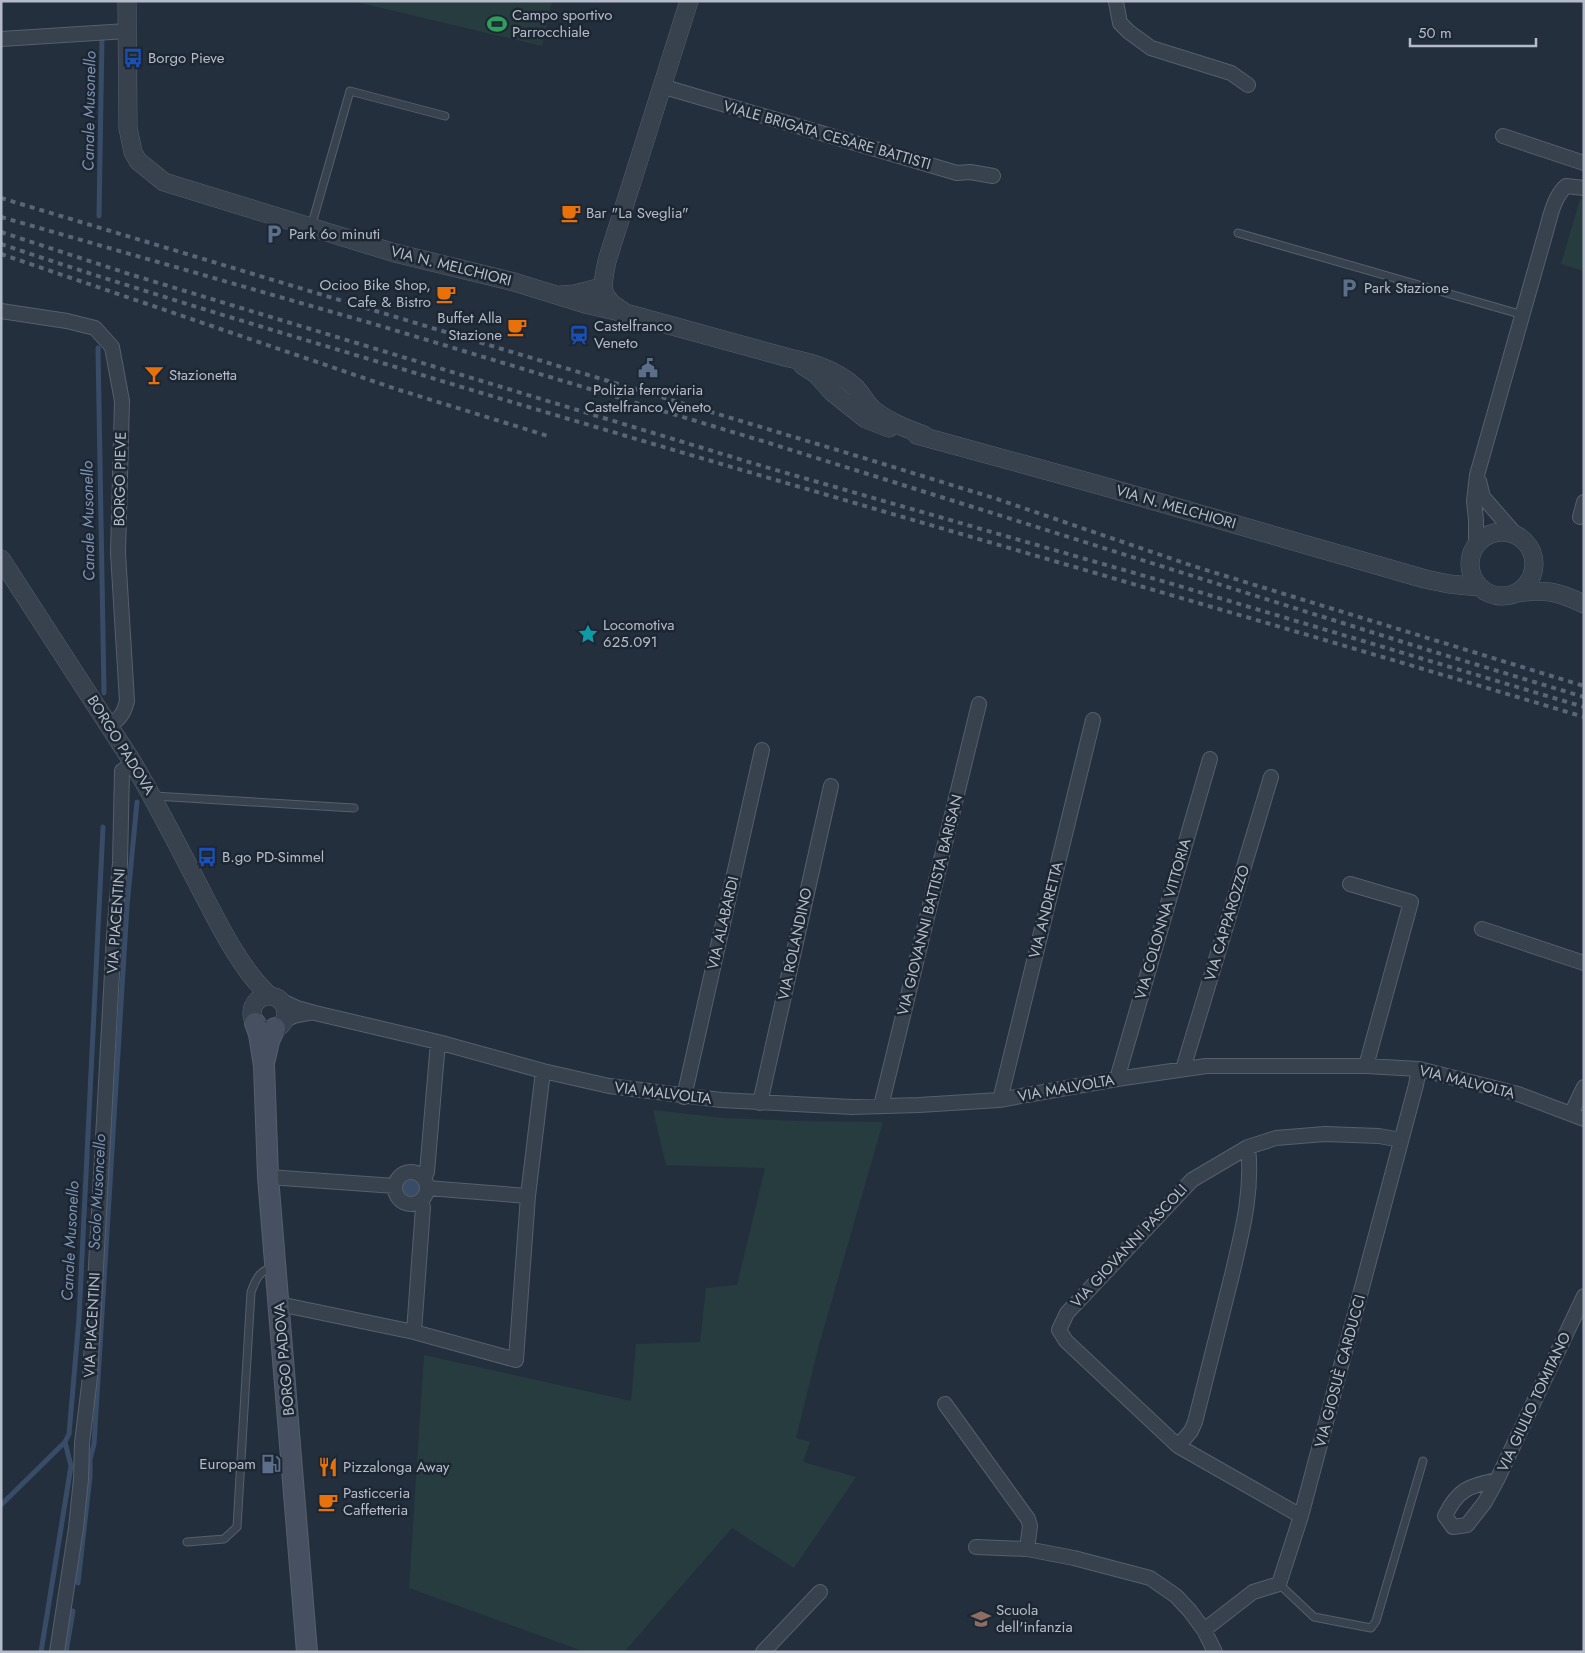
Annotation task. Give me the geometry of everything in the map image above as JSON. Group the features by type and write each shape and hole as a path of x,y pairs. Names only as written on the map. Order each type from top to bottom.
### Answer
{"main road":[{"name":"BORGO PADOVA","path":"254,1016 264,1066 268,1176 307,1652"},
{"name":"BORGO PADOVA","path":"264,1066 269,1041 279,1025"}],"street":[{"path":"1,39 127,32 127,1"},
{"path":"602,287 607,262 689,1"},
{"path":"1112,1 1123,1"},
{"path":"1116,2 1120,23 1151,48 1231,73 1248,85"},
{"name":"VIA N. MELCHIORI","path":"127,32 128,128 133,152 138,161 164,182 395,253 789,358 814,363 832,371 854,387 872,409 892,423 926,436 1425,579 1480,587"},
{"name":"VIALE BRIGATA CESARE BATTISTI","path":"661,86 957,173 970,172 993,176"},
{"path":"1503,136 1584,162"},
{"path":"1584,188 1566,186 1560,192 1548,226 1477,475 1474,501 1476,520 1472,575 1480,587 1494,595 1509,595 1539,590 1560,593 1584,604"},
{"name":"VIA N. MELCHIORI","path":"554,294 575,294 602,287 605,297 629,314"},
{"name":"BORGO PIEVE","path":"1,311 67,321 95,328 112,347 122,401 118,554 127,699 123,714 110,725"},
{"path":"1477,475 1483,497 1528,546 1544,578 1560,593"},
{"path":"1580,517 1584,502"},
{"path":"1425,579 1451,574 1483,539 1490,534 1508,533 1517,536"},
{"name":"BORGO PADOVA","path":"1,559 110,725 153,796 228,938 250,972 276,998"},
{"path":"1516,593 1523,588 1532,576 1534,560"},
{"name":"VIA GIOVANNI BATTISTA BARISAN","path":"881,1106 979,704"},
{"name":"VIA ANDRETTA","path":"1000,1100 1093,720"},
{"name":"VIA ALABARDI","path":"684,1097 762,750"},
{"name":"VIA COLONNA VITTORIA","path":"1117,1078 1210,759"},
{"name":"VIA PIACENTINI","path":"57,1652 76,1528 81,1479 82,1443 90,1377 114,936 120,863 122,771 133,763"},
{"name":"VIA CAPPAROZZO","path":"1183,1069 1271,777"},
{"name":"VIA ROLANDINO","path":"760,1103 830,786"},
{"path":"1350,884 1411,902 1366,1066"},
{"path":"1482,928 1584,963"},
{"name":"BORGO PADOVA","path":"228,938 244,980 254,1016"},
{"path":"260,998 276,998 286,1010 279,1025 264,1029 254,1016 256,1002 260,998"},
{"name":"VIA MALVOLTA","path":"276,998 297,1008 315,1013 438,1042 543,1071 608,1086 684,1097 760,1103 852,1107 881,1106 1000,1100 1117,1078 1206,1066 1366,1066 1419,1069 1518,1094 1578,1116"},
{"name":"VIA MALVOLTA","path":"279,1025 297,1015 315,1013"},
{"path":"438,1042 425,1183 426,1193 420,1202 410,1205 401,1201 395,1193 395,1186 399,1177 408,1172 414,1172 425,1183 528,1196"},
{"name":"VIA GIOSUÈ CARDUCCI","path":"1279,1584 1301,1516 1419,1069"},
{"path":"279,1304 414,1332 516,1360 528,1196 543,1071"},
{"path":"1578,1116 1584,1086"},
{"name":"VIA GIOVANNI PASCOLI","path":"1301,1516 1178,1446 1066,1341 1059,1330 1067,1313 1192,1180 1248,1148 1276,1138 1325,1134 1379,1136 1401,1140"},
{"path":"1178,1446 1191,1431 1195,1422 1247,1212 1250,1188 1248,1148"},
{"path":"268,1176 395,1186"},
{"path":"414,1332 423,1207 420,1202"},
{"name":"VIA GIULIO TOMITANO","path":"1497,1480 1584,1296"},
{"path":"945,1404 1028,1519 1030,1526 1027,1549"},
{"path":"976,1547 1027,1549 1074,1558 1150,1578 1176,1596 1190,1611 1204,1630 1215,1652"},
{"path":"1204,1630 1254,1592 1279,1584"},
{"path":"763,1652 820,1592"}],"lane":[{"path":"310,227 350,91 445,116"},
{"path":"1238,233 1523,315"},
{"path":"153,796 354,808"},
{"path":"187,1542 224,1539 237,1527 251,1292 258,1275 266,1269 276,1267"},
{"path":"1279,1584 1314,1617 1371,1628 1376,1621 1423,1461"}],"green space":[{"name":"Campo sportivo Parrocchiale","path":"352,1 552,1 542,46"},
{"path":"1580,199 1584,200 1584,271 1561,264"},
{"path":"653,1110 724,1118 883,1122 819,1345 796,1438 810,1442 803,1462 856,1477 794,1568 732,1528 624,1652 585,1652 409,1588 424,1355 631,1401 636,1344 700,1342 706,1288 737,1285 765,1168 666,1165"}],"water":[{"path":"411,1177 418,1180 421,1187 418,1194 411,1197 404,1194 401,1187 404,1180"}],"waterway":[{"name":"Canale Musonello","path":"99,216 102,36"},
{"name":"Canale Musonello","path":"98,348 104,693"},
{"name":"Scolo Musoncello","path":"78,1583 90,1476 90,1459 94,1444 127,906 137,802"},
{"name":"Canale Musonello","path":"41,1652 71,1466 65,1442 69,1434 79,1318 103,827"},
{"path":"1,1505 65,1442"},
{"name":"Scolo Musoncello","path":"66,1652 73,1611"}],"railway":[{"path":"1,198 877,462 997,499 1193,566 1584,686"},
{"path":"1,217 374,324 769,443 1584,697"},
{"path":"1,232 129,274 762,466 1169,583 1584,707"},
{"path":"1,244 167,298 445,382 1584,717"},
{"path":"1,254 396,389 548,436"}],"place":[{"name":"Campo sportivo Parrocchiale","path":"497,24"},
{"name":"Borgo Pieve","path":"133,58"},
{"name":"Bar \"La Sveglia\"","path":"571,213"},
{"name":"Park 6o minuti","path":"274,234"},
{"name":"Park Stazione","path":"1349,288"},
{"name":"Ocioo Bike Shop, Cafe & Bistro","path":"446,294"},
{"name":"Buffet Alla Stazione","path":"517,327"},
{"name":"Castelfranco Veneto","path":"579,335"},
{"name":"Polizia ferroviaria Castelfranco Veneto","path":"648,368"},
{"name":"Stazionetta","path":"154,375"},
{"name":"Locomotiva 625.091","path":"588,634"},
{"name":"B.go PD-Simmel","path":"207,857"},
{"name":"Europam","path":"271,1464"},
{"name":"Pizzalonga Away","path":"328,1467"},
{"name":"Pasticceria Caffetteria","path":"328,1502"},
{"name":"Scuola dell'infanzia","path":"981,1619"}]}
